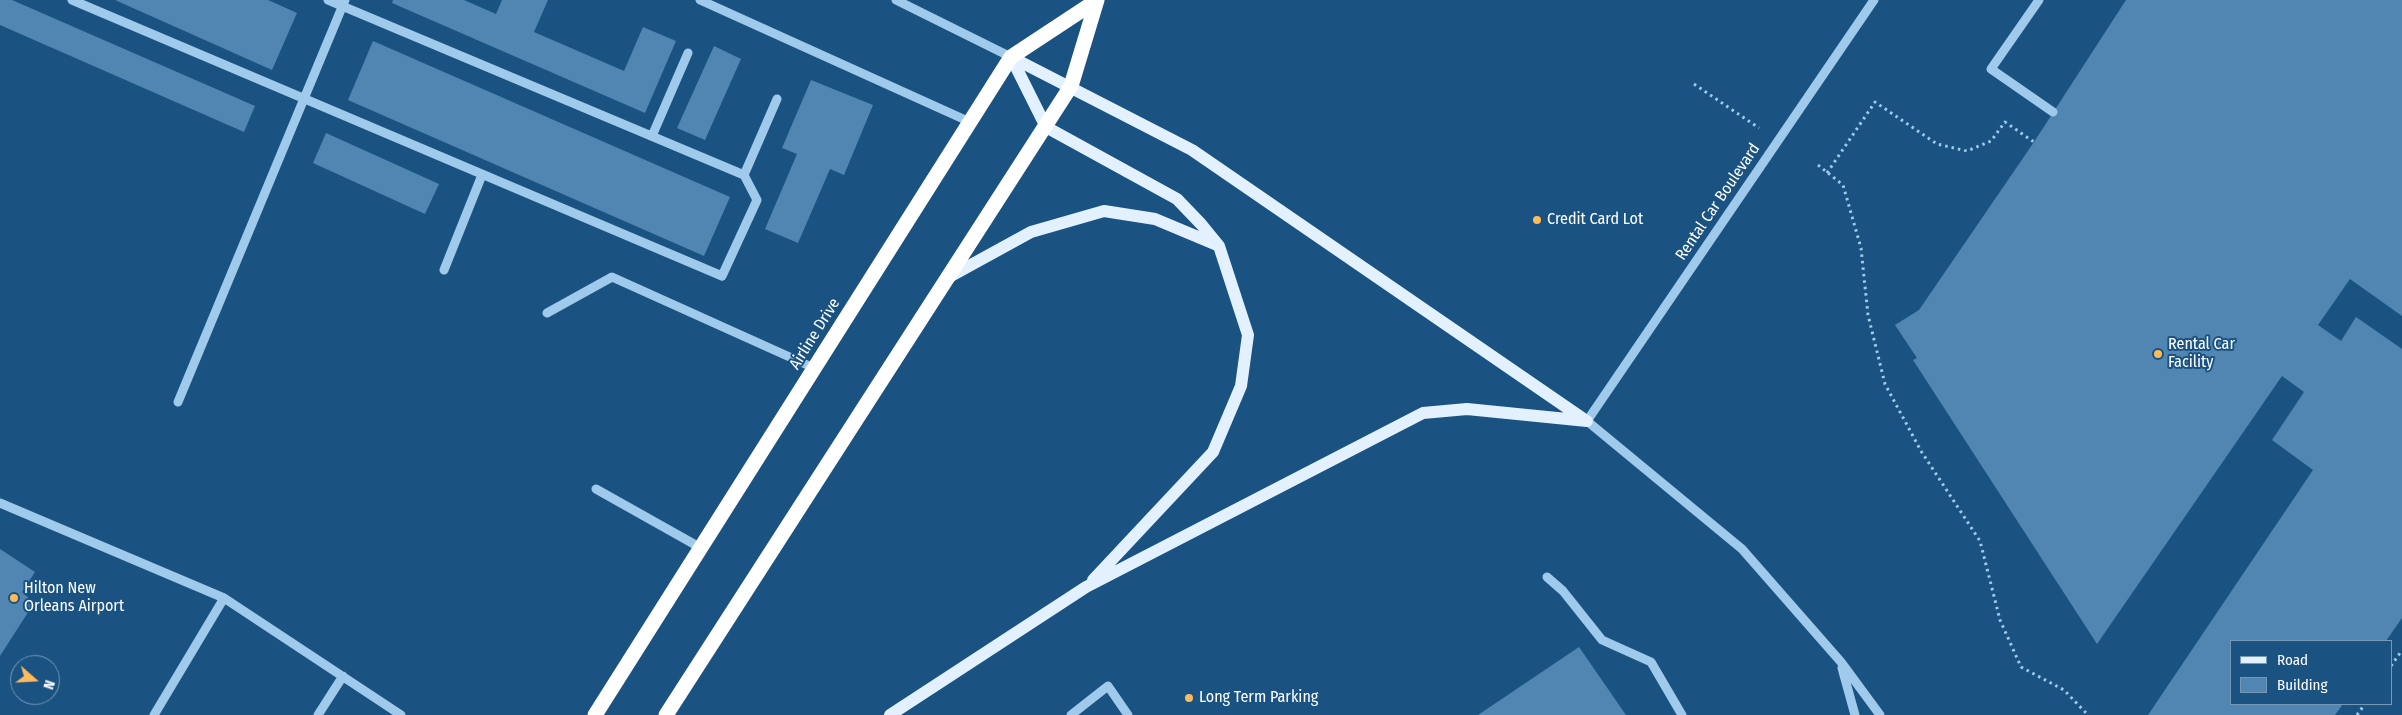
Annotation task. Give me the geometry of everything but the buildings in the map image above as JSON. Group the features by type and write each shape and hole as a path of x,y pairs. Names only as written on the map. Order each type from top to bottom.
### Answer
{"highway":[{"name":"Airline Drive","path":"595,715 1012,57 1096,1"},
{"name":"Airline Drive","path":"666,715 1071,86 1096,1"}],"main road":[{"path":"1012,57 1192,150 1587,421"},
{"path":"1012,57 1046,127 1177,199 1201,224 1218,246 1248,335 1242,386 1213,452 1086,587"},
{"path":"949,276 1031,232 1104,211 1155,219 1218,246"},
{"path":"890,715 1086,587 1423,413 1467,409 1587,421"}],"lane":[{"path":"72,0 722,276 757,200 744,175 344,3 328,0"},
{"path":"700,0 970,122"},
{"path":"896,0 1012,57"},
{"name":"Rental Car Boulevard","path":"1587,421 1874,0"},
{"path":"2039,0 1991,69 2053,112"},
{"path":"178,402 344,3"},
{"path":"652,136 688,53"},
{"path":"744,175 778,99"},
{"path":"444,270 482,175"},
{"path":"547,313 612,277 814,368"},
{"path":"1587,421 1742,550 1841,662 1880,715"},
{"path":"596,489 701,548"},
{"path":"0,503 224,598 400,715"},
{"path":"1547,577 1563,591 1602,640 1651,662 1682,715"},
{"path":"154,715 224,598"},
{"path":"1841,662 1855,715"},
{"path":"318,715 343,676"},
{"path":"1073,714 1108,686 1128,715"}],"path":[{"path":"1694,84 1760,128"},
{"path":"1827,173 1875,102 1937,144 1967,151 1991,141 2006,122 2034,142"},
{"path":"1818,165 1843,186 1861,248 1868,315 1885,384 1921,451 1980,541 2000,620 2022,667 2064,690 2088,715"},
{"path":"2392,665 2402,650"}],"place":[{"name":"Credit Card Lot","path":"1537,220"},
{"name":"Rental Car Facility","path":"2158,354"},
{"name":"Hilton New Orleans Airport","path":"14,598"},
{"name":"Long Term Parking","path":"1189,698"}]}
